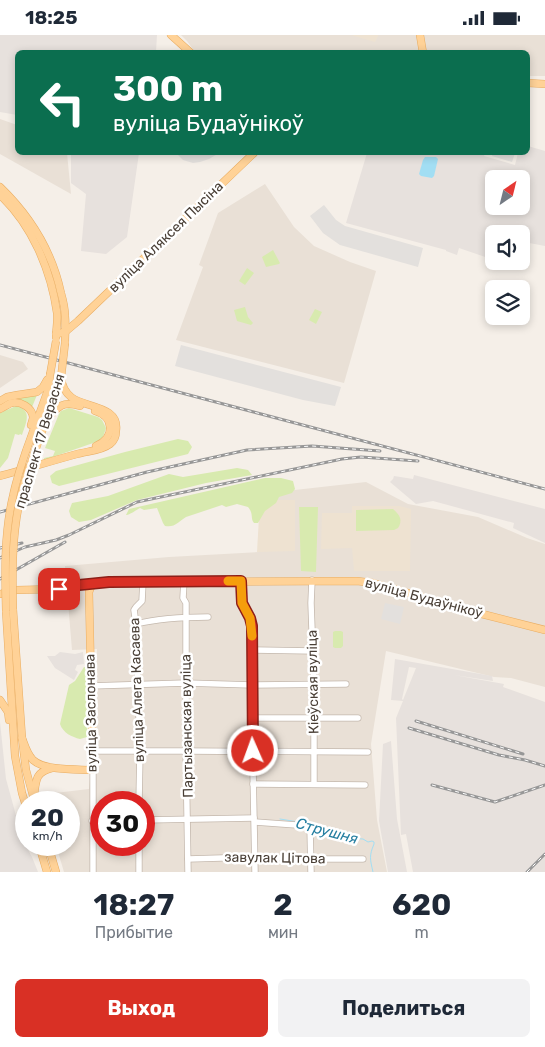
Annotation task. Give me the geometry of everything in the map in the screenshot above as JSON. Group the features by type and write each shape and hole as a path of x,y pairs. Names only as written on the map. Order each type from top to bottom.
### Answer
{"main road":[{"path":"171,35 188,50"},
{"path":"420,35 422,50"},
{"path":"530,83 545,84"},
{"name":"вуліца Аляксея Пысіна","path":"56,337 78,321 252,155"},
{"name":"праспект 17 Верасня","path":"0,187 22,210 37,231 47,250 58,278 65,316 66,343 61,378 21,495 15,527 9,610"},
{"name":"праспект 17 Верасня","path":"0,195 17,214 40,254 50,281 57,315 56,337 48,390 29,441 13,495 4,568 9,610 18,739 31,791"},
{"path":"65,316 69,322 78,321"},
{"path":"0,401 7,397 37,392 43,387 50,375"},
{"path":"0,476 103,448 111,443 116,436 117,427 109,413 102,408 70,397 63,388 61,378"},
{"path":"0,409 12,403 18,403 26,406 31,411 33,418 29,432 29,441"},
{"path":"45,422 56,409 66,403 106,417 110,426 110,433 107,439 100,445 78,454"},
{"name":"вуліца Будаўнікоў","path":"0,595 16,590 59,589 69,586 109,582 357,581 371,583 545,630"},
{"name":"вуліца Заслонава","path":"92,584 89,592 93,770"},
{"path":"0,700 8,712 10,727 34,760 41,764 55,767 93,770"},
{"name":"праспект 17 Верасня","path":"18,739 15,756 22,791"},
{"path":"36,791 38,776 44,770 55,767"},
{"path":"42,856 47,872"},
{"path":"51,856 56,872"}],"street":[{"name":"Кіеўская вуліца","path":"312,580 314,784"},
{"name":"вуліца Алега Касаева","path":"139,791 140,751 134,610 142,601 143,581"},
{"name":"Партызанская вуліца","path":"184,581 183,599 186,603 188,872"},
{"path":"241,581 242,603 252,626 255,872"},
{"path":"136,624 186,617 208,617"},
{"path":"252,650 313,651"},
{"path":"90,686 186,683 252,685 346,684"},
{"path":"252,718 358,718"},
{"path":"93,751 368,752"},
{"name":"вуліца Заслонава","path":"93,770 93,791"},
{"path":"253,784 365,785"},
{"path":"155,820 255,820 310,826 311,872"},
{"name":"вуліца Заслонава","path":"93,856 93,872"},
{"path":"139,856 140,872"},
{"name":"завулак Цітова","path":"188,859 256,857 363,859"}],"shaded area":[{"path":"0,35 157,35 156,50 15,50 15,115 0,112"},
{"path":"181,35 545,35 545,76 530,76 530,50 194,50"},
{"path":"351,35 378,35 378,36 375,42"},
{"path":"0,119 15,124 15,155 67,155 71,194 0,154"},
{"path":"530,147 545,151 545,246 530,243 530,225 485,225 485,257 459,248 457,255 446,250 346,223 366,155 484,156 515,165 518,155 530,155"},
{"path":"71,155 139,155 127,237 106,254 81,251 86,194 71,183"},
{"path":"178,155 216,155 200,162 193,163 183,160"},
{"path":"492,155 514,155 512,162"},
{"path":"265,184 294,227 314,246 376,271 344,383 176,340 203,267 199,265 218,213"},
{"path":"324,205 336,220 345,226 423,248 418,267 340,245 323,233 310,216"},
{"path":"181,345 341,387 335,406 303,400 175,366"},
{"path":"0,355 23,362 28,369 0,388"},
{"path":"414,475 545,509 545,543 513,528 514,523 433,501 416,504 390,482 394,476 413,479"},
{"path":"366,482 408,504 478,517 545,544 545,687 511,678 494,677 386,651 371,744 377,820 387,872 64,872 59,856 80,856 80,791 72,791 89,789 96,729 97,649 72,650 65,566 259,552 259,494"},
{"path":"260,500 295,500 295,551 257,552"},
{"path":"352,506 399,506 411,509 410,571 354,571 352,548 321,549 322,513 352,513"},
{"path":"385,603 404,607 400,624 381,619"},
{"path":"60,652 75,654 83,652 84,664 77,665 75,670 78,672 74,680 55,668 47,656 55,656"},
{"path":"395,659 492,676 493,681 454,675 504,684 503,687 545,702 545,872 413,872 406,834 401,835 396,718 403,701 391,700","holes":["409,667 416,668 403,700"]},
{"path":"0,722 6,779 15,812 15,856 31,856 38,872 0,872"},
{"path":"391,741 397,819 407,872 388,872 379,821 383,744"}],"green space":[{"path":"273,250 280,263 266,267 262,257"},
{"path":"247,268 254,273 245,285 239,281"},
{"path":"245,307 248,317 253,323 251,325 237,321 234,310"},
{"path":"315,309 322,312 316,324 309,320"},
{"path":"37,395 32,407 29,405 0,407 0,403 13,397"},
{"path":"16,406 25,411 26,422 22,435 15,434 8,458 0,468 0,413"},
{"path":"69,408 102,420 106,428 103,437 99,441 44,460 44,458 53,456 55,451 45,448 59,414 61,411"},
{"path":"178,439 188,441 192,447 188,454 59,486 52,483 50,476 56,471"},
{"path":"237,468 248,470 252,475 206,483 137,500 91,520 79,522 71,517 69,511 72,503 108,496 169,474 183,477"},
{"path":"265,478 281,478 293,481 295,489 292,493 279,497 276,503 265,511 258,523 254,523 248,507 237,504 226,507 222,505 186,517 174,525 168,526 165,526 163,523 157,508 144,510 140,508 126,515 129,509"},
{"path":"299,507 318,507 316,572 301,571"},
{"path":"393,509 400,518 398,528 394,530 356,531 356,510"},
{"path":"333,632 343,632 343,646 341,648 333,647"},
{"path":"84,667 89,667 87,737 80,739 68,734 60,724 69,685 75,681"}],"water":[{"path":"425,157 436,157 438,159 432,178 419,174"}],"waterway":[{"name":"Струшня","path":"280,819 304,823"},
{"name":"Струшня","path":"312,824 344,838 363,839 368,842 374,842 371,852 373,872"}],"railway":[{"path":"0,345 545,489"},
{"path":"0,512 147,472 247,450 312,446 380,451"},
{"path":"0,558 25,547 69,535 137,502 342,459 361,457 418,461"},
{"path":"0,579 65,542"},
{"path":"0,548 22,543"},
{"path":"416,721 523,754"},
{"path":"409,728 499,755 545,766"},
{"path":"432,785 495,802 545,785"},
{"path":"527,872 545,854"}],"slow traffic":[{"path":"228,581 241,581 242,603 250,618 252,636"}],"route":[{"path":"59,589 69,586 109,582 241,581 242,603 252,626 253,751"}]}
